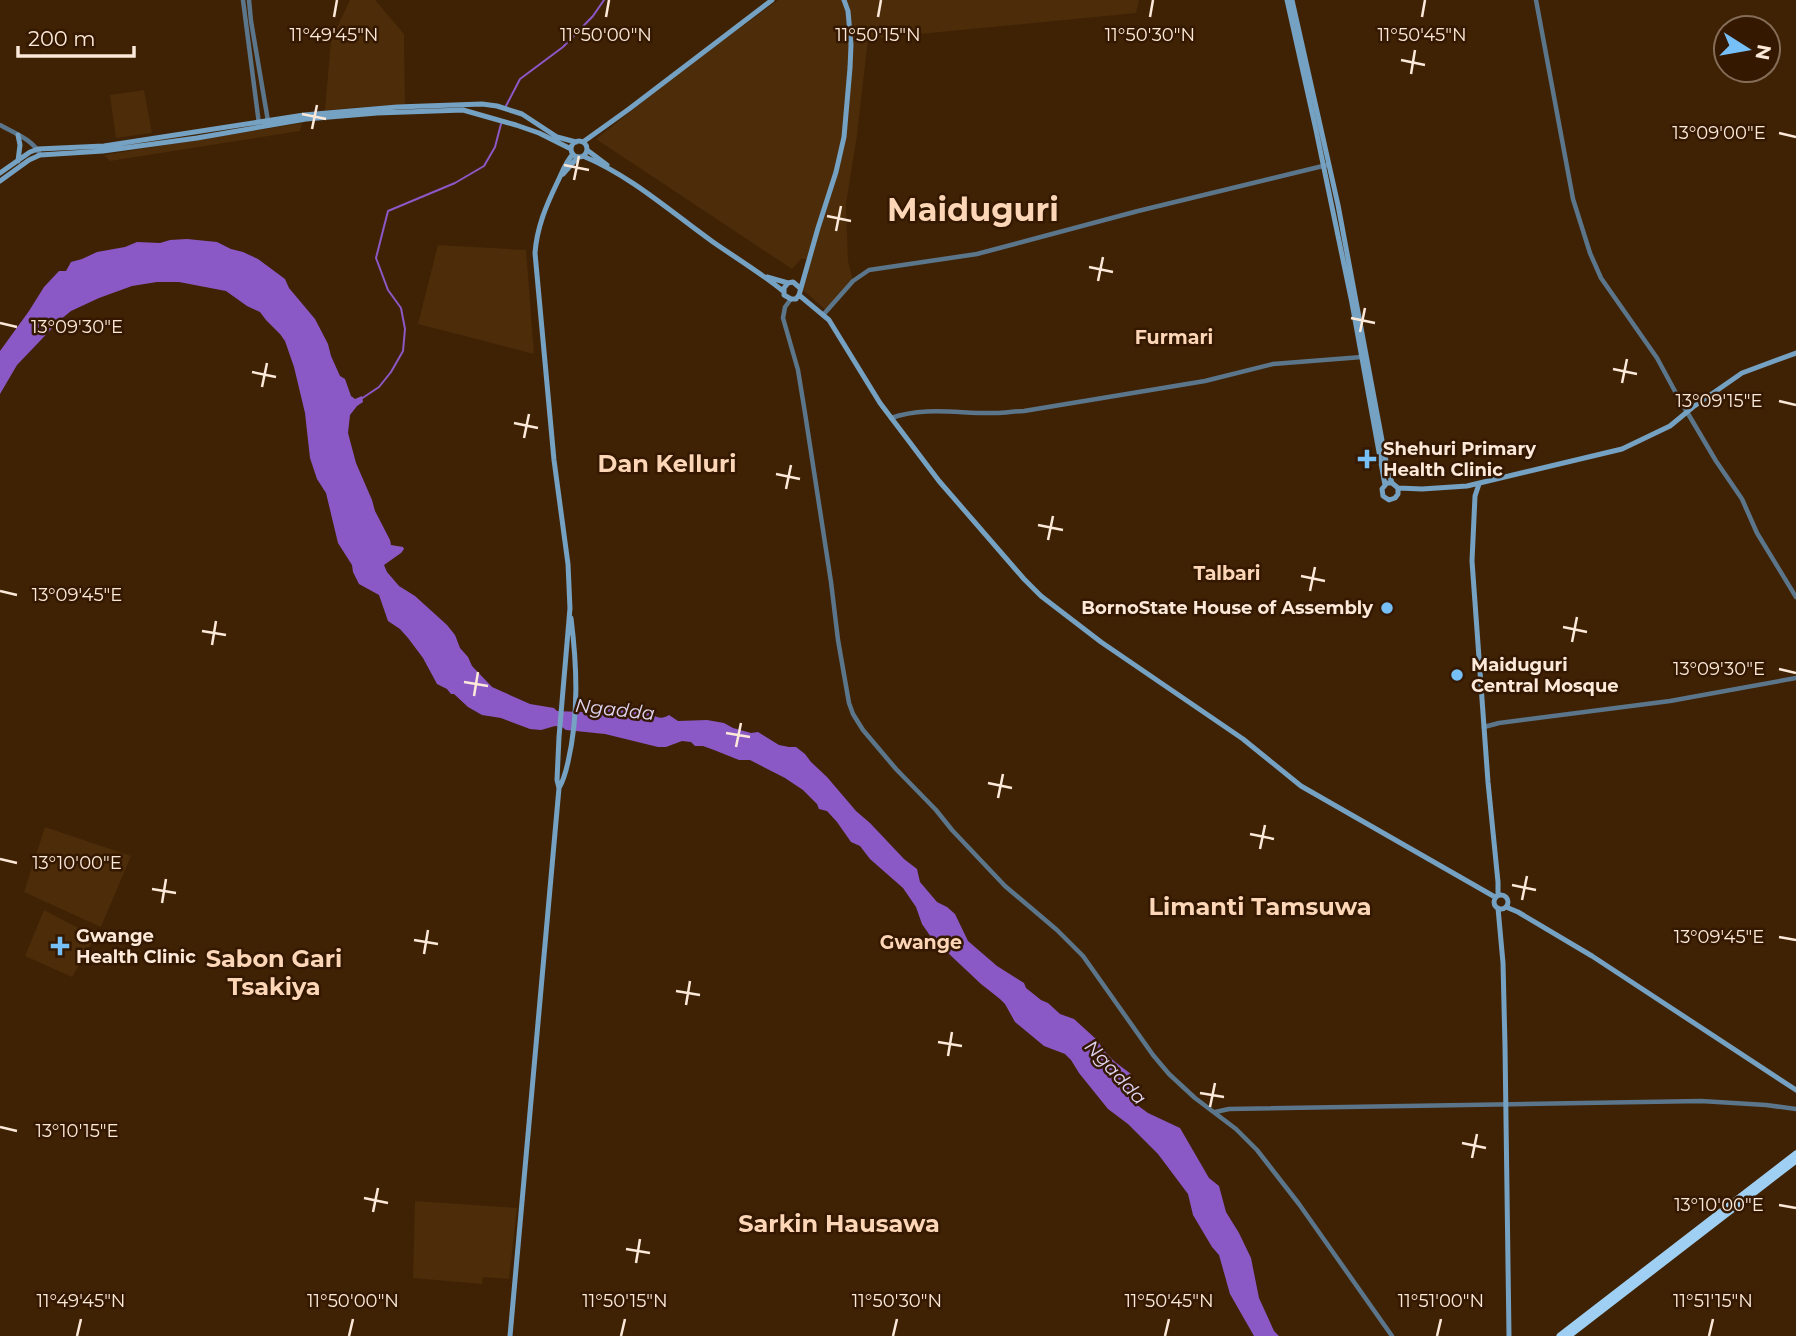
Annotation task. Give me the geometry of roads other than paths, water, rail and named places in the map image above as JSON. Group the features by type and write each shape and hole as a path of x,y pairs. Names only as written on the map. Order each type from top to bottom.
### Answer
{"highway":[{"path":"1560,1336 1796,1154"},
{"path":"1569,1336 1796,1160"}],"main road":[{"path":"510,1336 559,788 563,781 572,737 576,693 568,564 554,460 535,253 539,226 563,168 580,149 772,0"},
{"path":"0,173 30,152 103,151 197,138 304,115 397,107 482,104 497,106 522,114 647,192 764,276 786,297 796,299 804,281 844,137 850,32 844,0"},
{"path":"1290,0 1326,165 1385,485 1382,491 1384,498 1393,499 1398,491"},
{"path":"269,122 463,110 495,118 580,149"},
{"path":"18,135 18,161"},
{"path":"0,181 39,152"},
{"path":"1326,165 1338,205 1387,467 1392,483 1398,491"},
{"path":"764,276 796,284 800,292 835,329 891,418 939,481 1024,579 1049,603 1243,739 1301,786 1485,891 1592,956 1796,1090"},
{"path":"783,292 788,283"},
{"path":"1398,491 1479,484 1622,449 1670,426 1742,373 1796,353"},
{"path":"1385,485 1392,483"},
{"path":"1479,484 1475,496 1472,561 1491,817 1501,902 1509,1336"},
{"path":"1467,486 1475,496"},
{"path":"559,788 556,780 570,608"}],"street":[{"path":"243,0 259,125"},
{"path":"249,0 269,122"},
{"path":"1536,0 1573,199 1590,253 1601,278 1657,358 1716,461 1742,499 1765,548 1796,597"},
{"path":"0,125 39,152"},
{"path":"823,315 853,281 869,270 977,254 1326,165"},
{"path":"791,299 785,307 783,318 802,392 838,640 853,714 896,769 952,830 1018,898 1083,956 1158,1061 1189,1093 1249,1140 1269,1163 1392,1336"},
{"path":"891,418 923,411 1024,411 1205,381 1273,364 1362,357"},
{"path":"1484,727 1670,701 1796,678"},
{"path":"1215,1112 1230,1109 1701,1101 1766,1104 1796,1109"}],"water":[{"name":"Ngadda","path":"187,239 217,242 258,259 285,279 289,288 315,319 351,396 355,399 362,396 363,402 350,415 348,433 356,463 391,545 404,549 384,565 387,572 399,586 415,596 447,625 472,666 492,687 530,704 554,708 557,711 586,712 629,706 644,709 661,718 669,715 678,721 707,720 724,723 751,733 758,732 779,745 796,747 805,754 856,811 917,869 920,882 937,902 955,914 968,941 1060,1014 1074,1019 1096,1039 1115,1062 1131,1074 1128,1083 1133,1102 1148,1113 1180,1128 1209,1178 1219,1186 1226,1212 1251,1258 1259,1298 1279,1336 1254,1336 1230,1294 1219,1255 1193,1215 1188,1194 1158,1154 1128,1124 1108,1109 1065,1054 1044,1046 1015,1022 1005,1004 931,937 903,888 870,859 860,846 851,842 827,811 819,809 803,790 750,760 739,760 703,746 695,746 691,742 682,741 658,747 605,734 566,730 555,726 541,730 530,729 501,718 482,715 437,684 408,638 388,621 379,595 359,584 352,565 338,543 326,493 317,479 310,458 305,413 294,367 285,341 260,312 226,291 179,282 132,286 71,311 60,320 17,365 0,394 0,351 44,287 59,271 66,271 71,262 97,252 137,242 160,243"}],"waterway":[{"path":"506,106 520,79 563,47 593,16 604,0"},
{"path":"361,399 379,387 403,351 405,329 401,308 388,290 376,258 388,211 455,183 484,166 495,147 501,124"}],"place":[{"name":"Shehuri Primary Health Clinic","path":"1367,459"},
{"name":"BornoState House of Assembly","path":"1387,608"},
{"name":"Maiduguri Central Mosque","path":"1457,675"},
{"name":"Gwange Health Clinic","path":"60,946"}],"district":[{"name":"Maiduguri","path":"973,210"},
{"name":"Furmari","path":"1174,337"},
{"name":"Dan Kelluri","path":"667,464"},
{"name":"Talbari","path":"1227,573"},
{"name":"Limanti Tamsuwa","path":"1260,907"},
{"name":"Gwange","path":"921,942"},
{"name":"Sabon Gari Tsakiya","path":"274,973"},
{"name":"Sarkin Hausawa","path":"839,1224"}]}
